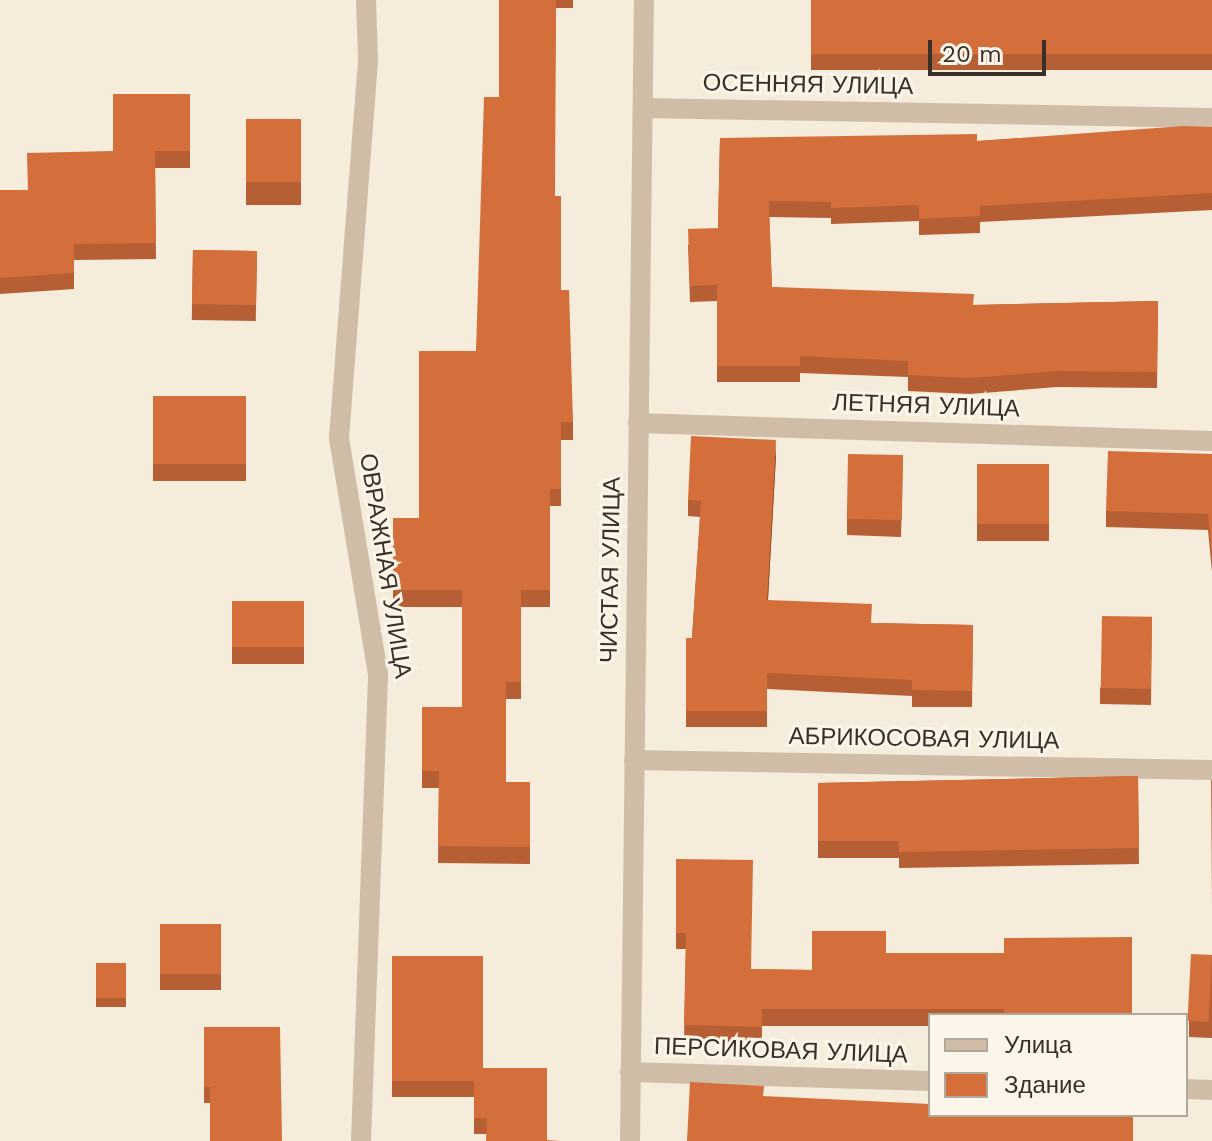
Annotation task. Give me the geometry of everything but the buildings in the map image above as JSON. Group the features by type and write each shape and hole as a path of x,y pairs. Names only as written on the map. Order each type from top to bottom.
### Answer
{"street":[{"name":"ОВРАЖНАЯ УЛИЦА","path":"361,1141 378,674 339,438 368,60 366,0"},
{"name":"ЧИСТАЯ УЛИЦА","path":"630,1141 644,0"},
{"name":"ОСЕННЯЯ УЛИЦА","path":"643,108 1212,118"},
{"name":"ЛЕТНЯЯ УЛИЦА","path":"638,423 1212,441"},
{"name":"АБРИКОСОВАЯ УЛИЦА","path":"634,760 1212,770"},
{"name":"ПЕРСИКОВАЯ УЛИЦА","path":"630,1072 928,1081"},
{"path":"1188,1089 1212,1090"}]}
